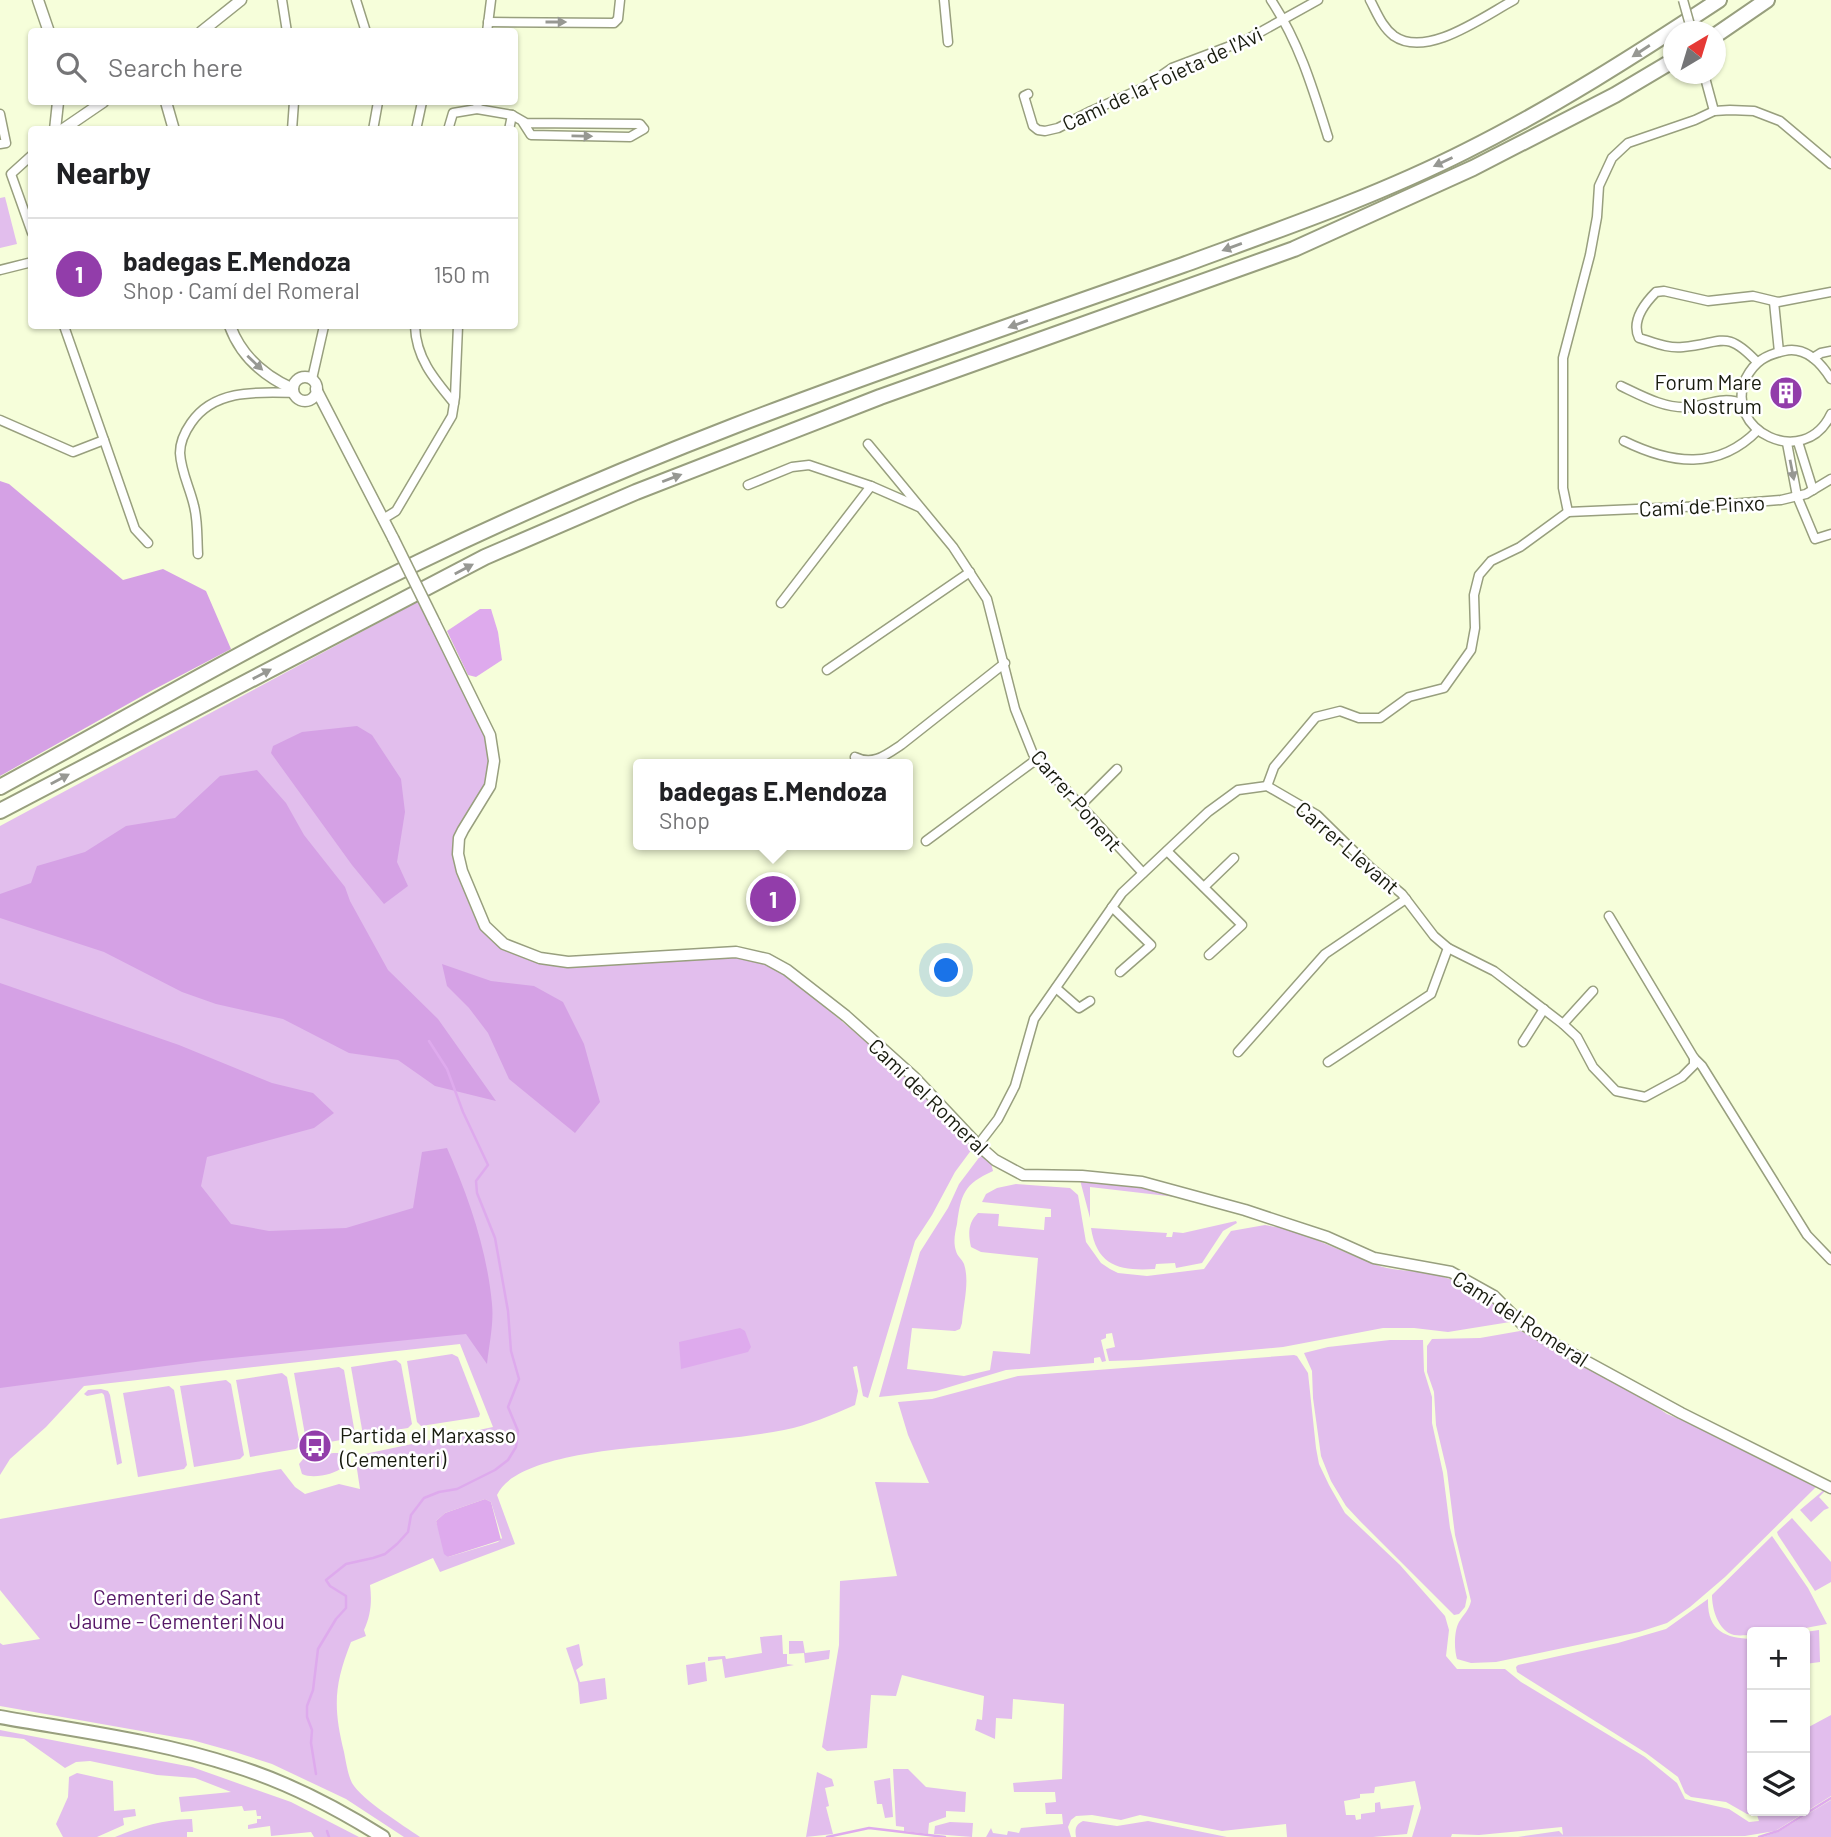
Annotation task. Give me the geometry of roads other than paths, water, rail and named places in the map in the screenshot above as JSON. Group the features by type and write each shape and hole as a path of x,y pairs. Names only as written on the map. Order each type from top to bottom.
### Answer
{"highway":[{"path":"0,787 315,615 535,508 737,425 1282,229 1452,158 1534,115 1719,0"},
{"path":"1726,28 1768,0"},
{"path":"0,811 485,557 636,492 880,397 1294,249 1473,169 1615,95 1663,67"},
{"path":"0,1717 161,1746 236,1766 306,1794 383,1837"}],"street":[{"path":"38,0 48,28"},
{"path":"206,28 242,0"},
{"path":"282,0 286,28"},
{"path":"356,0 365,28"},
{"path":"487,28 491,0"},
{"path":"488,22 614,23 618,19 620,0"},
{"path":"944,0 948,42"},
{"path":"1271,0 1283,19 1306,69 1328,137"},
{"path":"1283,19 1318,0"},
{"path":"1370,0 1383,26 1396,38 1417,44 1436,41 1514,0"},
{"path":"1682,0 1689,21"},
{"name":"Camí de la Foieta de l'Avi","path":"1028,94 1024,96 1024,103 1033,126 1045,131 1058,128 1143,88 1172,68 1247,40 1283,19"},
{"path":"1707,84 1714,111"},
{"path":"55,126 58,105"},
{"path":"68,126 99,105"},
{"path":"167,105 173,126"},
{"path":"292,126 294,105"},
{"path":"374,126 377,105"},
{"path":"417,126 421,105"},
{"path":"448,126 453,113 477,105 512,115 524,122 640,124 644,129 630,136 531,135 524,122"},
{"path":"978,1145 998,1119 1009,1097 1034,1019 1122,893 1209,812 1238,790 1267,786 1274,766 1316,717 1340,711 1359,718 1380,718 1409,697 1444,688 1471,650 1475,628 1474,595 1479,575 1491,561 1520,547 1568,512 1563,488 1563,358 1590,254 1599,186 1612,158 1628,144 1714,111 1754,111 1780,121 1831,164"},
{"path":"0,114 3,144"},
{"path":"510,126 512,115"},
{"path":"28,159 11,174 28,222"},
{"path":"0,270 28,263"},
{"path":"1757,362 1743,347 1729,339 1681,348 1639,338 1636,327 1640,314 1656,292 1664,291 1708,302 1753,296 1774,302 1831,292"},
{"path":"1774,302 1779,352"},
{"path":"65,329 135,528 148,543"},
{"path":"231,329 236,343 252,362 293,391 299,399 307,400 330,416"},
{"path":"307,400 313,397 323,329"},
{"path":"415,329 418,351 431,376 455,400"},
{"path":"383,519 396,511 452,416 458,329"},
{"path":"1813,358 1831,351"},
{"path":"1831,379 1821,363 1804,352 1779,352 1765,356 1752,367 1743,386 1742,404 1749,422 1767,438 1787,443 1798,442 1818,432 1831,414"},
{"path":"293,391 295,382 301,378 314,384"},
{"path":"439,385 449,386 456,378"},
{"name":"Camí del Romeral","path":"314,384 490,735 494,748 490,786 463,830 458,846 459,863 490,933 513,948 553,961 736,952 767,959 797,978 914,1077 995,1160 1023,1175 1082,1176 1142,1182 1245,1210 1327,1237 1374,1258 1451,1272 1494,1296 1522,1324 1558,1346 1681,1413 1831,1488"},
{"path":"1621,386 1671,406 1688,407 1734,400 1742,404"},
{"path":"198,554 195,507 180,452 186,431 201,411 217,400 257,393 293,391"},
{"path":"0,420 73,452 104,440"},
{"path":"1624,441 1670,459 1702,460 1731,451 1759,430"},
{"path":"1798,442 1813,490"},
{"path":"1787,443 1797,496 1815,539 1831,534"},
{"name":"Carrer Ponent","path":"868,444 953,547 988,599 1015,709 1033,754 1143,873"},
{"path":"748,485 801,465 810,465 871,486 920,507"},
{"name":"Camí de Pinxo","path":"1568,512 1781,500 1813,490 1831,480"},
{"path":"781,603 871,486"},
{"path":"827,670 970,572"},
{"path":"879,759 893,751 1004,663"},
{"path":"855,757 862,759"},
{"path":"926,841 1037,759"},
{"path":"1080,806 1117,769"},
{"name":"Carrer Llevant","path":"1267,786 1317,815 1406,899 1434,936 1448,948 1494,971 1563,1024 1577,1037 1593,1067 1616,1091 1646,1097 1682,1077 1694,1065 1694,1058"},
{"path":"1167,851 1241,925 1209,955"},
{"path":"1203,887 1234,859"},
{"path":"1238,1052 1325,954 1406,899"},
{"path":"1112,907 1151,945 1120,972"},
{"path":"1609,916 1694,1058 1702,1066 1807,1235 1831,1260"},
{"path":"1328,1062 1431,994 1448,948"},
{"path":"1056,988 1079,1008 1090,1000"},
{"path":"1563,1024 1592,991"},
{"path":"1523,1042 1544,1009"}],"waterway":[{"path":"316,1774 307,1706 313,1690 318,1649 346,1608 346,1596 330,1586 326,1580 346,1564 385,1554 408,1532 411,1515 424,1498 457,1489 495,1470 508,1460 516,1447 518,1431 508,1407 519,1379 511,1351 508,1311 495,1238 477,1193 476,1181 488,1165 463,1112 447,1069 429,1041"},
{"path":"1759,1837 1778,1831 1831,1798"},
{"path":"827,1837 869,1828 945,1837"},
{"path":"327,1831 329,1837"}],"place":[{"name":"Forum Mare Nostrum","path":"1786,393"},
{"name":"badegas E.Mendoza","path":"773,899"},
{"name":"Partida el Marxasso (Cementeri)","path":"315,1446"}],"park label":[{"name":"Cementeri de Sant Jaume - Cementeri Nou","path":"177,1608"}]}
